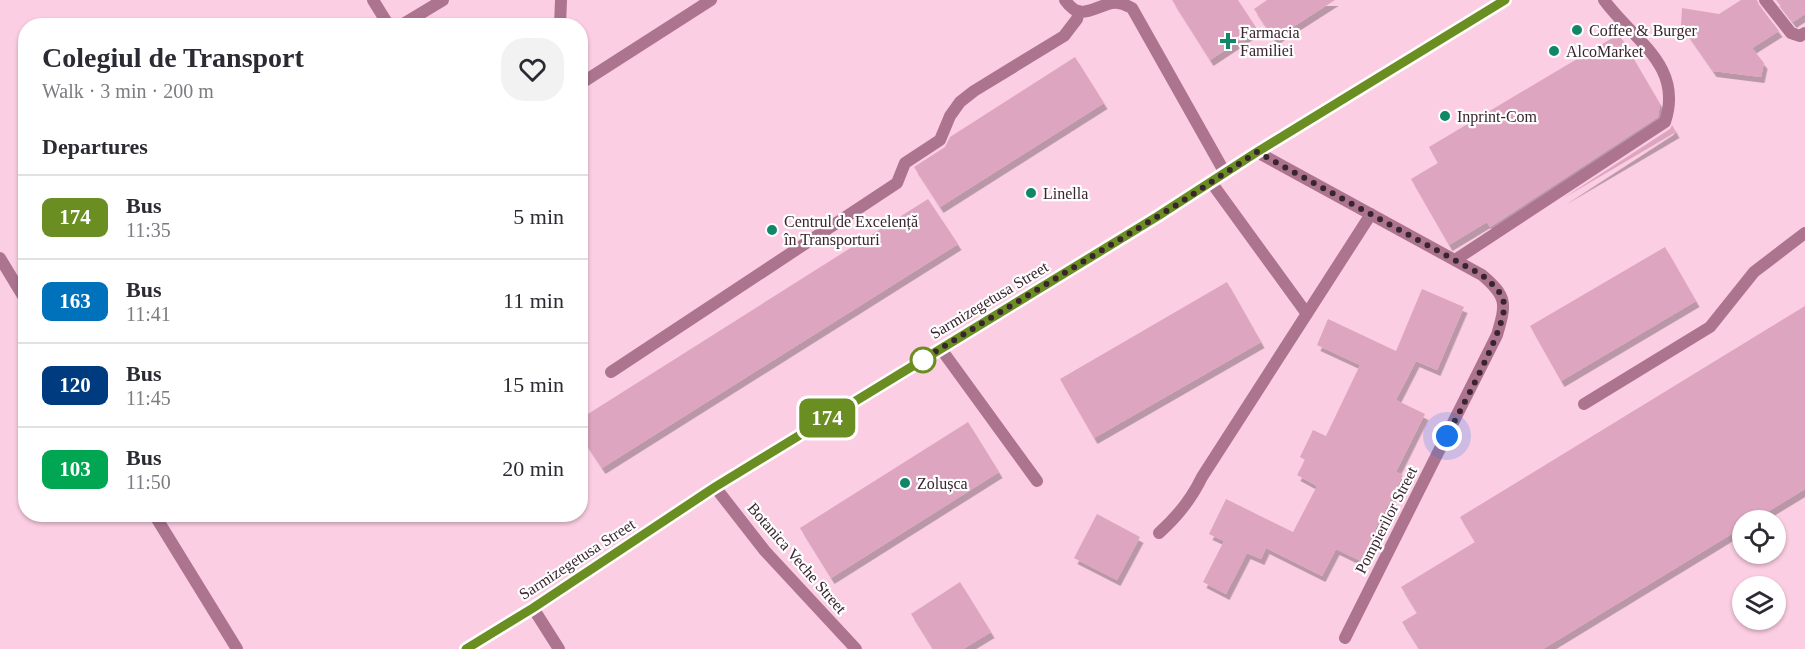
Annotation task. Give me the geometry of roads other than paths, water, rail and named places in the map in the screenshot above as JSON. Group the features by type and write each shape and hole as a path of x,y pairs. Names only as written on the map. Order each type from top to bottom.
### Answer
{"main road":[{"name":"Sarmizegetusa Street","path":"466,649 533,608 715,487 1505,0"}],"street":[{"path":"373,0 384,18"},
{"path":"413,18 443,0"},
{"path":"560,18 561,0"},
{"path":"588,79 711,0"},
{"path":"1065,0 1071,9 1084,12 1110,3 1122,3 1132,8 1225,173"},
{"path":"1455,260 1665,122 1670,106 1666,74 1639,36 1604,0"},
{"path":"1765,0 1791,33 1800,36 1805,33"},
{"path":"611,372 897,183 905,163 940,140 950,116 960,102 1064,36 1077,19 1079,11"},
{"name":"Pompierilor Street","path":"1257,152 1482,275 1497,287 1504,304 1497,335 1345,638"},
{"path":"1211,182 1307,314"},
{"path":"1159,533 1177,517 1193,496 1202,477 1371,214"},
{"path":"1584,404 1710,327 1754,272 1805,233"},
{"path":"0,258 18,288"},
{"path":"941,349 1036,481"},
{"name":"Botanica Veche Street","path":"715,487 765,551 856,649"},
{"path":"159,522 237,649"},
{"path":"533,608 559,649"}],"place":[{"name":"Coffee & Burger","path":"1577,30"},
{"name":"Farmacia Familiei","path":"1228,41"},
{"name":"AlcoMarket","path":"1554,51"},
{"name":"Inprint-Com","path":"1445,116"},
{"name":"Linella","path":"1031,193"},
{"name":"Centrul de Excelență în Transporturi","path":"772,230"},
{"name":"Zolușca","path":"905,483"}]}
